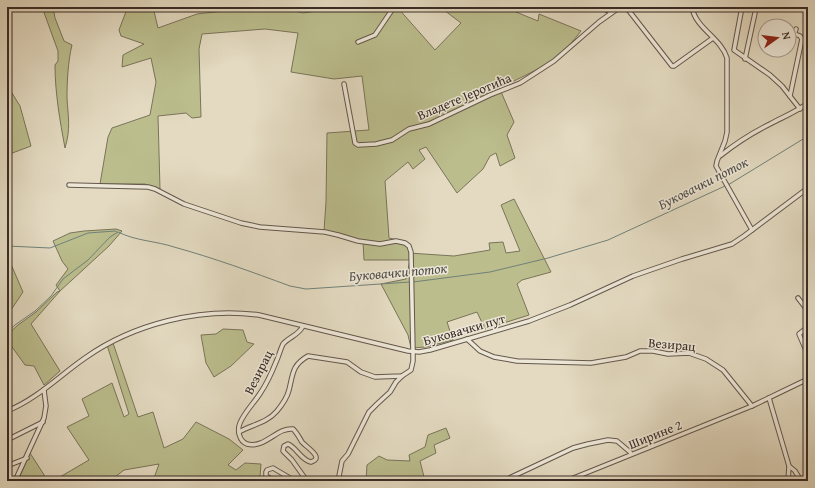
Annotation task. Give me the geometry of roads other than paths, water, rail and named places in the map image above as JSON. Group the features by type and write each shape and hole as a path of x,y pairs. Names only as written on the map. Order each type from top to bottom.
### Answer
{"street":[{"path":"358,42 375,35 394,7"},
{"path":"599,7 611,12"},
{"name":"Владете Јеротића","path":"344,84 355,143 358,145 392,140 409,129 429,124 490,95 520,83 554,61 611,12 620,7"},
{"path":"626,7 672,66 713,38"},
{"path":"692,7 692,12 697,20 724,50 728,62 728,124 725,142 717,161 716,168 752,230"},
{"path":"742,7 734,50 770,75 782,86 800,109"},
{"path":"745,59 755,13"},
{"path":"790,96 802,39 797,34"},
{"path":"719,157 750,136 800,109 808,103"},
{"path":"69,185 155,189 184,204 219,216 260,227 325,232 358,241 380,244 396,241 405,243 409,246 411,252 414,361 411,370 402,376 390,392 369,412 351,448 342,460 338,481"},
{"name":"Буковачки пут","path":"7,411 26,402 44,390 96,350 117,339 150,326 181,318 217,313 243,313 266,316 414,352 430,350 528,321 574,303 633,276 693,255 728,246 740,240 808,188"},
{"path":"798,298 808,311"},
{"name":"Везирац","path":"239,432 239,424 261,392 276,363 283,345 286,341 301,331 303,326"},
{"path":"808,327 799,334 808,355"},
{"name":"Везирац","path":"467,339 480,351 494,357 517,361 592,363 626,357 640,351 653,351 668,354 689,353 706,359 723,370 752,406"},
{"path":"307,481 292,460 283,451 284,446 288,444 294,447 305,460 311,462 315,460 315,454 293,429 283,430 265,442 250,444 245,443 242,440 239,432 245,428 261,423 275,413 285,400 294,370 303,359 308,356 347,362 361,372 375,377 402,376"},
{"path":"752,406 808,379"},
{"path":"16,481 43,422 46,406 44,390"},
{"path":"769,398 789,466 788,481"},
{"name":"Ширине 2","path":"566,481 752,406"},
{"path":"7,440 43,422"},
{"path":"503,481 573,448 588,444 608,440 617,441 631,454"},
{"path":"7,466 27,458"},
{"path":"789,466 795,471 801,481"},
{"path":"275,481 266,476 267,470 273,468 295,481"}],"waterway":[{"name":"Буковачки поток","path":"728,185 808,136"},
{"name":"Буковачки поток","path":"413,282 490,272 548,258 608,240 725,186"},
{"path":"7,246 50,248 88,233 117,232"},
{"name":"Буковачки поток","path":"7,332 35,311 51,296 63,279 88,260 110,237 118,232 132,237 189,251 290,286 306,289 410,282"}]}
